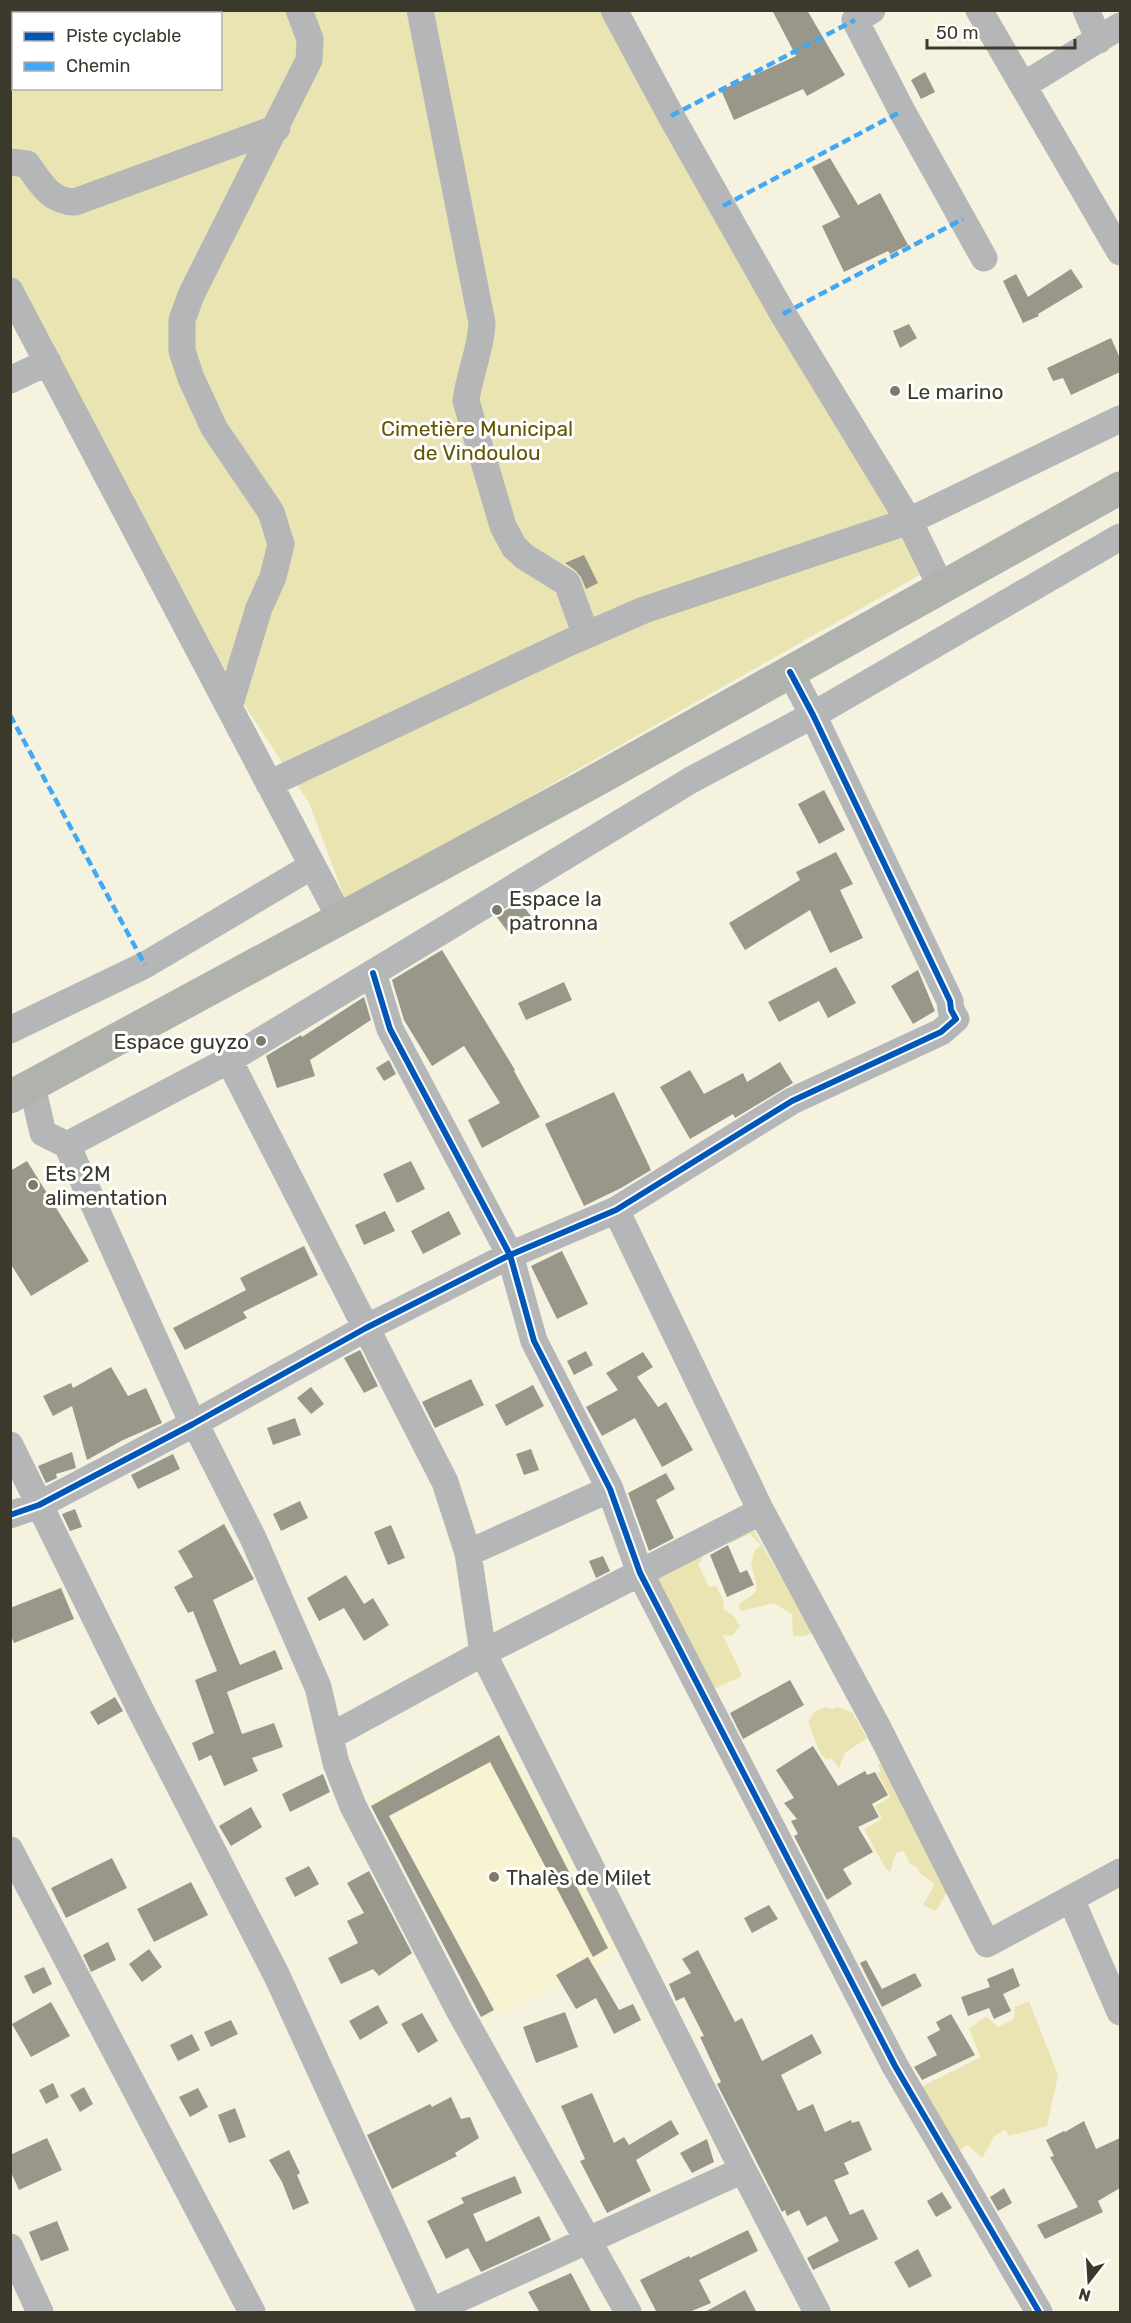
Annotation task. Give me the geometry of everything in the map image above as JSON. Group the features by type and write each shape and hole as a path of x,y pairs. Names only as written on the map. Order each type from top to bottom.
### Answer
{"highway":[{"path":"21,1091 582,788 1120,488"}],"street":[{"path":"229,707 259,608 273,577 280,544 271,512 214,428 190,378 182,351 182,320 191,296 309,60 310,39 299,10"},
{"path":"420,10 482,323 481,343 469,379 466,401 503,526 514,547 525,557 567,583 586,635"},
{"path":"614,10 783,314 909,521 942,589"},
{"path":"872,10 855,20 902,111 984,258"},
{"path":"979,10 1120,252"},
{"path":"1024,85 1110,33 1086,10"},
{"path":"10,162 27,164 48,191 61,201 75,202 277,128"},
{"path":"10,291 340,918"},
{"path":"10,380 48,362"},
{"path":"269,784 644,610 909,521 1120,419"},
{"path":"67,1145 229,1060 691,780 813,715 1120,537"},
{"path":"10,1515 39,1505 193,1424 366,1328 510,1254 616,1210 792,1101 941,1032 956,1019 945,990 813,715 790,672"},
{"path":"10,1030 144,965 312,866"},
{"path":"373,973 390,1029 510,1254 534,1341 610,1489 640,1573 895,2066 1039,2313"},
{"path":"229,1060 445,1482 468,1553 483,1653 817,2313"},
{"path":"21,1091 43,1133 67,1145 193,1424 199,1431 254,1538 318,1687 336,1763 353,1806 460,2012 628,2313"},
{"path":"616,1210 761,1511 877,1726 987,1944 1120,1872"},
{"path":"10,1445 140,1709 277,1976 431,2312 743,2170"},
{"path":"468,1553 610,1489"},
{"path":"331,1736 483,1653 761,1511"},
{"path":"10,1850 252,2313"},
{"path":"1071,1899 1120,2012"},
{"path":"10,2247 40,2313"}],"shaded area":[{"name":"Thalès de Milet","path":"503,1731 620,1952 485,2023 368,1802"}],"green space":[{"name":"Cimetière Municipal de Vindoulou","path":"10,11 615,11 932,568 346,901 309,803 247,709 11,283"},
{"path":"751,1526 813,1632 805,1636 793,1636 792,1614 774,1603 741,1611 738,1605 756,1592 751,1564 755,1550 761,1546 750,1534 731,1543 727,1540"},
{"path":"693,1550 703,1558 698,1564 709,1587 716,1586 724,1601 723,1609 734,1616 740,1626 732,1636 723,1635 742,1676 703,1694 648,1574"},
{"path":"825,1707 832,1709 837,1707 852,1712 867,1738 845,1753 839,1768 831,1758 826,1760 819,1751 808,1722 814,1712"},
{"path":"881,1763 950,1887 936,1911 923,1905 935,1884 919,1873 917,1867 910,1864 904,1851 896,1853 890,1872 886,1869 864,1829 882,1819 875,1806 890,1797 877,1773 881,1771 878,1765"},
{"path":"1029,2001 1058,2075 1047,2126 1009,2136 1005,2129 994,2137 982,2158 968,2145 942,2162 905,2095 981,2057 969,2029 986,2016 998,2027 1014,2019 1015,2007"}],"building":[{"path":"772,10 807,10 845,75 807,96 803,89 734,120 721,90 796,56"},
{"path":"925,72 935,92 921,99 911,80"},
{"path":"830,158 858,205 880,193 908,245 890,254 888,251 844,272 822,226 840,217 812,167"},
{"path":"1071,269 1083,287 1038,314 1039,316 1023,323 1003,281 1016,274 1028,297"},
{"path":"909,324 917,338 900,348 893,331"},
{"path":"1111,338 1120,358 1120,372 1071,395 1063,378 1053,381 1047,368"},
{"path":"584,555 598,583 586,589 581,577 565,563"},
{"path":"824,790 845,830 819,844 798,804"},
{"path":"836,852 853,884 840,890 863,938 830,953 810,910 745,950 729,923 800,880 796,872"},
{"path":"520,902 531,916 508,932 496,916"},
{"path":"442,950 515,1070 540,1117 482,1148 468,1120 500,1103 464,1046 432,1066 404,1020 392,980"},
{"path":"836,967 856,1003 828,1018 819,1001 779,1022 768,1002"},
{"path":"918,970 935,1011 913,1024 891,986"},
{"path":"564,982 572,1000 526,1020 518,1003"},
{"path":"364,997 371,1020 310,1060 315,1076 277,1088 266,1056 301,1035 302,1037"},
{"path":"389,1060 396,1074 384,1081 376,1068"},
{"path":"780,1062 793,1083 735,1118 733,1114 690,1139 660,1087 690,1070 704,1094 743,1073 747,1082"},
{"path":"614,1092 651,1170 584,1206 545,1124"},
{"path":"27,1161 89,1261 31,1296 10,1263 10,1171"},
{"path":"411,1161 425,1189 397,1203 383,1174"},
{"path":"385,1211 395,1231 364,1245 355,1225"},
{"path":"449,1211 461,1234 423,1254 411,1231"},
{"path":"304,1246 318,1275 243,1312 247,1318 185,1350 173,1328 246,1290 240,1278"},
{"path":"562,1251 588,1304 557,1319 531,1266"},
{"path":"360,1350 378,1386 364,1393 344,1358"},
{"path":"586,1351 593,1365 574,1375 567,1361"},
{"path":"643,1352 653,1367 637,1377 658,1407 666,1402 693,1450 662,1467 635,1418 602,1436 586,1407 618,1390 606,1373"},
{"path":"111,1367 128,1396 146,1388 162,1423 123,1440 87,1460 72,1406 53,1416 43,1396 71,1383 73,1388"},
{"path":"471,1379 484,1405 435,1428 422,1402"},
{"path":"533,1385 544,1406 506,1426 495,1405"},
{"path":"311,1387 324,1404 311,1414 297,1398"},
{"path":"295,1418 301,1435 273,1445 267,1428"},
{"path":"531,1449 539,1470 524,1475 516,1454"},
{"path":"72,1452 76,1468 56,1474 57,1478 46,1483 38,1466"},
{"path":"173,1454 180,1469 138,1489 131,1475"},
{"path":"666,1473 675,1489 656,1500 674,1538 649,1551 628,1493"},
{"path":"300,1501 308,1518 281,1531 273,1514"},
{"path":"75,1509 82,1527 70,1531 62,1514"},
{"path":"224,1524 254,1579 213,1600 240,1665 275,1650 283,1669 227,1692 242,1734 274,1723 283,1747 252,1758 258,1771 224,1786 211,1755 199,1761 192,1743 214,1733 195,1680 217,1671 193,1611 188,1613 174,1587 193,1577 178,1551"},
{"path":"391,1525 405,1558 388,1565 374,1532"},
{"path":"728,1545 740,1573 747,1570 754,1585 727,1597 710,1555"},
{"path":"603,1556 610,1571 596,1578 589,1561"},
{"path":"346,1575 364,1604 373,1598 389,1625 364,1641 344,1608 319,1621 307,1598"},
{"path":"61,1588 74,1619 14,1643 10,1634 10,1608"},
{"path":"790,1680 804,1705 743,1739 730,1713"},
{"path":"115,1697 123,1711 98,1725 90,1712"},
{"path":"499,1735 608,1948 593,1957 490,1762 389,1816 494,2010 481,2017 371,1806"},
{"path":"813,1746 838,1786 865,1771 867,1775 875,1772 888,1795 872,1804 879,1817 858,1827 873,1852 843,1869 852,1884 827,1900 794,1836 798,1834 791,1821 797,1819 784,1803 794,1798 776,1770"},
{"path":"323,1774 330,1792 290,1812 282,1794"},
{"path":"251,1807 262,1827 231,1846 219,1826"},
{"path":"112,1858 127,1888 66,1918 51,1888"},
{"path":"309,1866 319,1884 295,1897 285,1878"},
{"path":"369,1871 412,1953 379,1976 373,1969 341,1984 328,1958 358,1943 347,1921 364,1913 347,1883"},
{"path":"191,1882 208,1915 154,1942 137,1909"},
{"path":"769,1905 778,1919 752,1933 744,1918"},
{"path":"108,1942 116,1960 91,1972 83,1955"},
{"path":"149,1949 162,1967 142,1982 129,1964"},
{"path":"698,1950 735,2022 742,2018 762,2061 812,2034 822,2053 781,2075 798,2111 813,2104 825,2132 851,2120 852,2123 859,2121 872,2150 844,2163 849,2174 834,2180 850,2215 863,2209 878,2239 813,2270 807,2258 839,2241 826,2216 807,2226 799,2210 787,2216 785,2210 782,2212 717,2084 721,2082 700,2037 704,2036 684,1997 676,2001 669,1984 691,1973 682,1959"},
{"path":"588,1957 619,2010 633,2004 641,2020 614,2034 596,1998 576,2009 556,1975"},
{"path":"866,1960 882,1989 915,1973 922,1986 882,2007 860,1963"},
{"path":"44,1967 52,1984 33,1994 24,1976"},
{"path":"1013,1968 1020,1986 1003,1994 1011,2011 994,2019 989,2008 968,2016 961,1997 990,1987 987,1979"},
{"path":"51,2002 70,2036 31,2057 12,2024"},
{"path":"378,2005 388,2023 360,2040 349,2021"},
{"path":"565,2012 578,2047 536,2063 523,2027"},
{"path":"422,2013 438,2041 418,2053 401,2024"},
{"path":"951,2014 975,2055 922,2080 914,2067 937,2055 927,2037 940,2030 936,2022"},
{"path":"231,2020 238,2034 211,2047 204,2032"},
{"path":"192,2034 200,2050 178,2061 170,2045"},
{"path":"53,2083 59,2097 46,2104 39,2090"},
{"path":"84,2087 93,2104 80,2112 70,2095"},
{"path":"198,2088 208,2107 190,2117 179,2097"},
{"path":"592,2093 614,2143 624,2137 629,2145 671,2120 679,2134 636,2160 651,2191 607,2213 580,2161 585,2159 561,2106"},
{"path":"451,2097 461,2119 470,2117 479,2138 455,2153 457,2156 392,2189 367,2135 430,2104 432,2107"},
{"path":"235,2108 246,2137 229,2143 218,2115"},
{"path":"1084,2121 1096,2149 1120,2138 1120,2188 1098,2201 1103,2212 1045,2239 1037,2225 1078,2207 1050,2157 1054,2156 1046,2140"},
{"path":"47,2138 62,2170 19,2190 10,2170 10,2155"},
{"path":"707,2139 714,2162 692,2173 680,2153"},
{"path":"289,2150 300,2173 297,2175 309,2203 293,2210 282,2182 269,2160"},
{"path":"515,2176 522,2193 473,2214 486,2242 539,2216 551,2240 481,2272 468,2248 446,2259 427,2221 464,2203 461,2198"},
{"path":"1004,2188 1012,2203 998,2211 990,2197"},
{"path":"942,2192 952,2208 936,2217 927,2201"},
{"path":"57,2221 69,2250 41,2261 29,2232"},
{"path":"748,2230 758,2251 699,2280 711,2303 687,2313 657,2313 640,2280"},
{"path":"918,2249 932,2276 909,2288 894,2262"},
{"path":"571,2273 592,2313 540,2313 528,2292"},
{"path":"745,2290 757,2313 703,2313"}],"marked path":[{"path":"671,116 855,20"},
{"path":"723,206 902,111"},
{"path":"783,314 963,219"},
{"path":"10,715 145,965"}],"cycle path":[{"path":"10,1515 39,1505 193,1424 366,1328 510,1255 616,1210 792,1101 941,1032 956,1019 951,1010 950,1001 813,715 790,672"},
{"path":"373,973 390,1029 510,1255 534,1341 610,1489 640,1573 895,2066 1039,2312"}],"place":[{"name":"Le marino","path":"895,391"},
{"name":"Espace la patronna","path":"497,910"},
{"name":"Espace guyzo","path":"261,1041"},
{"name":"Ets 2M alimentation","path":"33,1185"},
{"name":"Thalès de Milet","path":"494,1877"}]}
